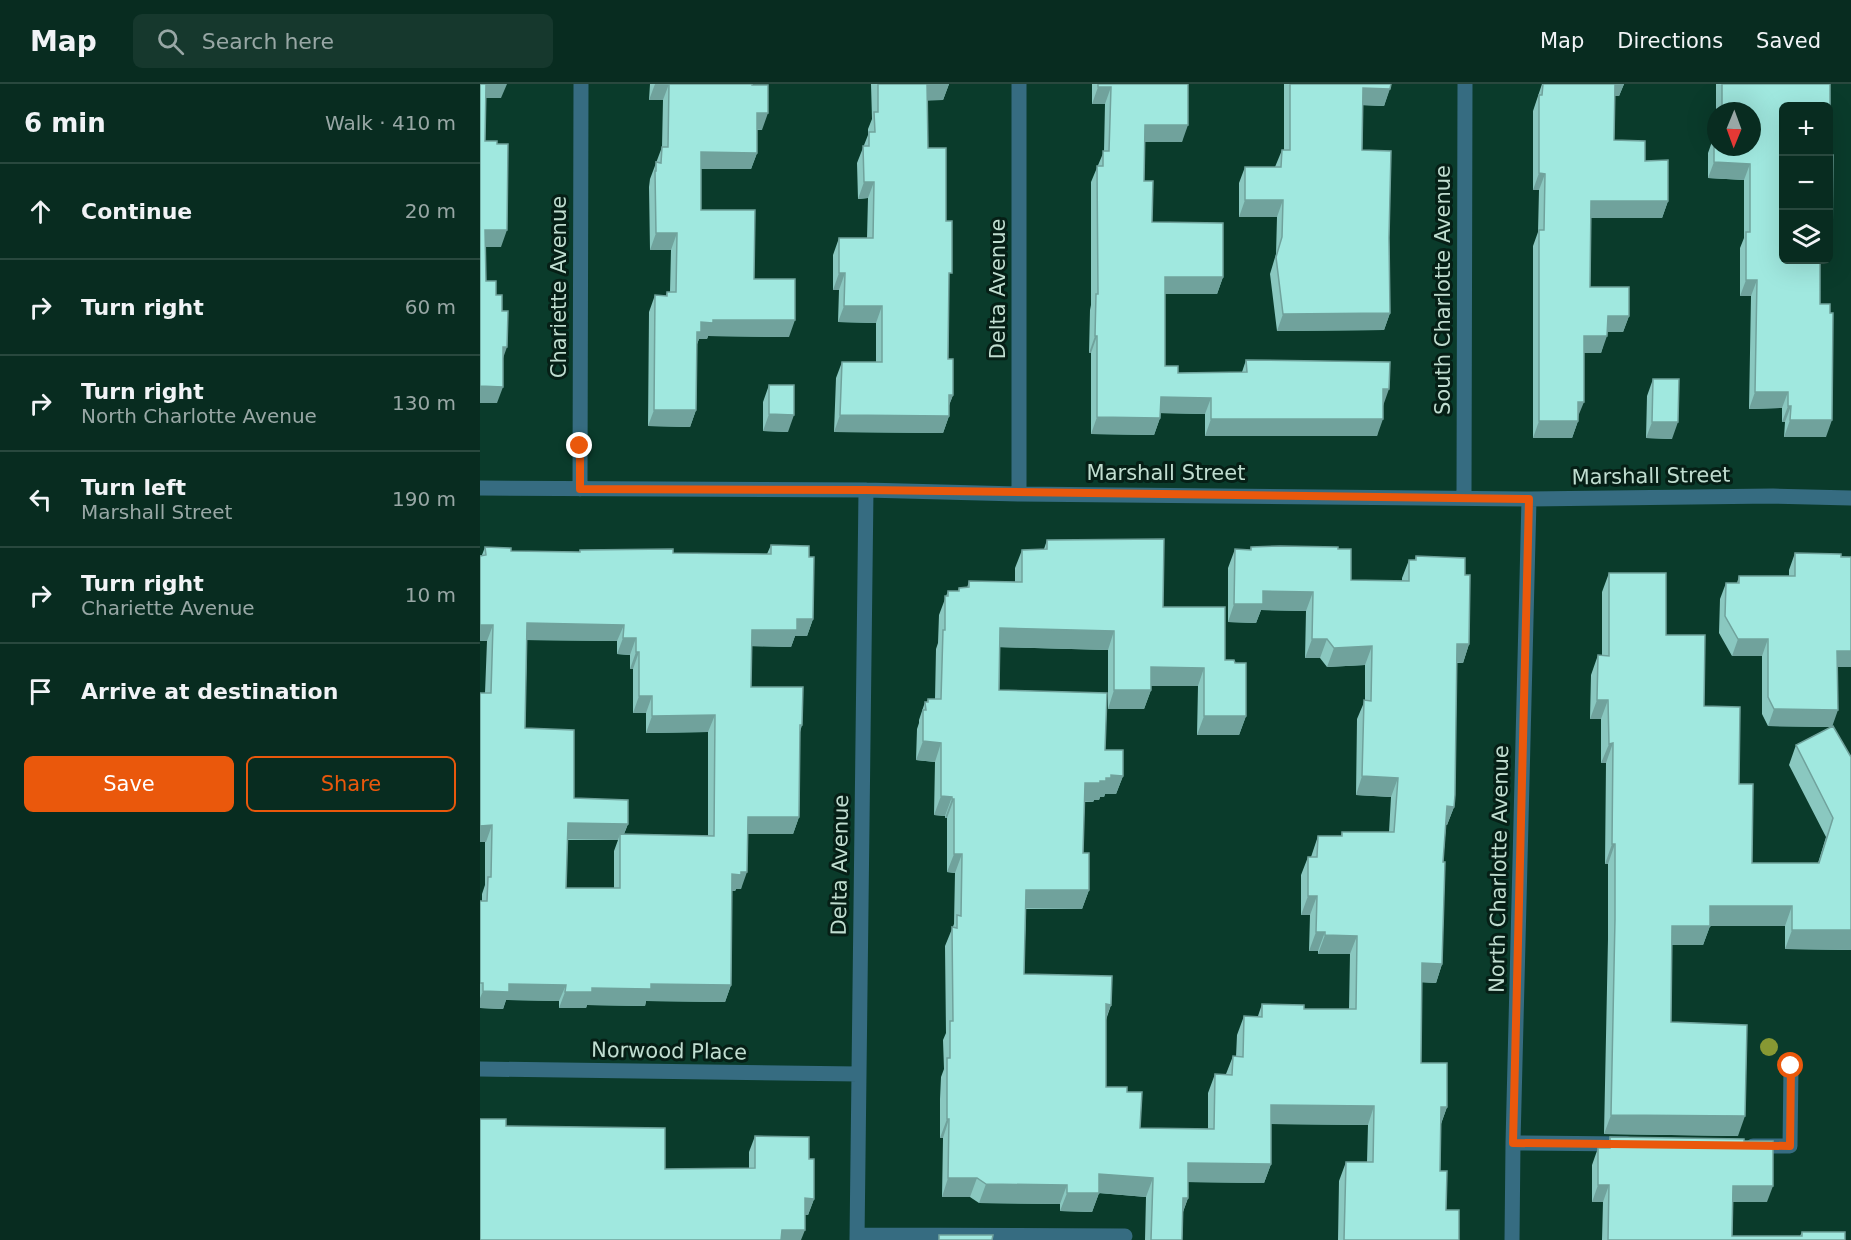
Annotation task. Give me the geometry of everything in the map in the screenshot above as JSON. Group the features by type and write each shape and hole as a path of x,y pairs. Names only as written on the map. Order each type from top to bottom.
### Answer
{"street":[{"name":"Chariette Avenue","path":"580,489 581,84"},
{"name":"Delta Avenue","path":"1018,494 1019,84"},
{"name":"South Charlotte Avenue","path":"1464,497 1465,84"},
{"name":"Marshall Street","path":"480,488 866,490 1018,494 1529,499 1773,496 1851,498"},
{"name":"Delta Avenue","path":"858,1238 866,490"},
{"name":"North Charlotte Avenue","path":"1512,1240 1529,499"},
{"path":"1744,1146 1790,1146 1791,1066"},
{"name":"Norwood Place","path":"480,1069 858,1074"},
{"path":"1513,1143 1640,1144"},
{"path":"858,1238 1125,1236"}],"building":[{"path":"480,84 486,84 485,141 508,144 507,230 485,230 486,281 496,281 496,295 502,295 502,311 508,311 507,347 503,347 503,387 480,386"},
{"path":"669,84 768,85 768,113 757,113 757,153 701,152 701,210 755,210 754,279 795,279 795,320 701,322 701,332 697,332 696,410 654,410 655,295 667,296 667,292 676,292 677,233 656,233 655,171 656,162 661,163 662,147 668,147"},
{"path":"878,84 927,84 928,148 946,148 946,221 952,221 948,359 953,359 953,395 949,395 949,416 840,415 842,362 882,362 882,306 844,306 845,273 839,273 839,238 873,238 874,182 864,182 863,146 869,146 869,132 875,132 874,112 878,112"},
{"path":"1098,84 1188,84 1188,125 1145,125 1144,181 1153,181 1152,222 1223,223 1223,277 1165,277 1165,366 1178,366 1178,373 1247,372 1246,360 1390,362 1389,389 1383,389 1383,419 1211,419 1211,398 1161,397 1160,418 1097,417 1097,336 1095,336 1096,294 1098,294 1097,166 1103,166 1103,151 1109,151 1111,87 1098,87"},
{"path":"1290,84 1391,84 1390,89 1363,88 1362,150 1391,151 1390,313 1283,314 1276,257 1282,237 1283,200 1245,200 1245,167 1281,167 1282,150 1290,150"},
{"path":"1543,84 1615,84 1614,140 1645,141 1645,161 1668,160 1668,201 1591,201 1590,287 1629,287 1629,316 1608,316 1607,336 1584,336 1584,402 1578,402 1578,421 1539,421 1539,230 1544,230 1545,174 1539,173 1539,95 1542,95"},
{"path":"1722,84 1830,84 1830,102 1779,102 1779,264 1820,264 1820,304 1830,304 1830,313 1833,313 1832,420 1790,420 1791,406 1788,406 1788,392 1755,392 1757,280 1746,280 1746,232 1750,232 1750,164 1714,162 1714,156 1761,156 1761,102 1722,102"},
{"path":"1653,379 1679,379 1678,422 1652,422"},
{"path":"769,385 794,385 794,415 769,414"},
{"path":"1164,539 1163,607 1225,607 1225,660 1246,663 1246,716 1204,716 1204,668 1151,667 1151,690 1114,690 1114,631 1000,628 999,690 1107,693 1105,750 1123,750 1123,776 1111,775 1111,778 1106,778 1106,781 1100,781 1100,783 1085,783 1083,853 1089,853 1089,890 1026,890 1024,974 1112,976 1111,1005 1106,1004 1106,1087 1127,1087 1127,1092 1142,1092 1140,1128 1214,1129 1215,1074 1232,1075 1233,1056 1243,1057 1244,1016 1262,1017 1262,1004 1304,1005 1304,1009 1356,1009 1357,936 1325,935 1325,932 1316,932 1317,896 1308,896 1308,857 1317,857 1318,836 1342,836 1342,832 1394,832 1398,778 1362,776 1364,700 1371,701 1372,646 1334,648 1327,639 1312,639 1313,592 1263,591 1263,604 1234,604 1235,549 1251,550 1251,547 1280,546 1351,549 1351,580 1409,581 1409,560 1416,560 1416,556 1465,558 1465,575 1470,575 1469,644 1457,644 1455,795 1454,807 1447,806 1443,862 1445,862 1442,964 1422,963 1421,1063 1447,1063 1447,1107 1441,1107 1440,1171 1447,1171 1446,1210 1459,1210 1459,1240 1344,1240 1346,1162 1373,1162 1374,1106 1271,1105 1271,1164 1188,1163 1188,1198 1183,1198 1182,1240 1151,1240 1153,1178 1099,1174 1099,1193 1067,1193 1067,1185 986,1184 977,1178 948,1178 947,1058 950,1058 950,1021 953,1021 952,927 957,928 957,915 961,916 962,854 954,854 954,799 941,796 941,743 923,741 925,702 928,702 928,699 941,699 945,596 948,596 948,591 959,591 959,588 969,587 969,581 1022,582 1022,550 1047,549 1047,540"},
{"path":"771,545 809,546 809,557 814,557 813,619 797,619 797,630 752,630 751,687 803,687 802,725 800,725 799,817 748,817 747,872 741,872 741,875 732,874 731,985 651,984 651,989 592,988 592,992 565,992 566,985 509,984 509,992 483,991 483,983 480,983 480,901 487,901 488,877 491,877 492,825 480,826 480,693 491,693 493,625 480,625 480,556 486,555 485,547 511,548 511,551 580,552 580,550 673,549 673,553 771,554","holes":["527,623 624,625 623,638 636,638 636,652 639,652 639,696 652,696 652,716 715,715 714,836 620,834 620,888 566,888 568,823 628,824 628,800 574,798 574,730 525,728"]},
{"path":"1795,553 1841,554 1841,557 1851,557 1851,651 1837,651 1838,710 1774,709 1768,697 1768,639 1738,639 1725,616 1726,583 1739,583 1739,576 1795,576"},
{"path":"1609,573 1666,573 1666,635 1705,635 1704,706 1740,707 1739,784 1753,784 1752,863 1819,863 1833,818 1796,745 1833,726 1851,757 1851,930 1792,930 1792,906 1710,906 1710,926 1672,926 1671,1022 1747,1025 1745,1116 1611,1115 1615,919 1615,844 1612,844 1613,743 1609,744 1608,700 1597,700 1598,655 1609,656"},
{"path":"480,1119 506,1119 506,1126 665,1128 665,1169 755,1168 755,1136 809,1137 809,1159 814,1159 814,1199 805,1198 805,1230 782,1230 781,1240 480,1240"},
{"path":"1610,1137 1773,1141 1773,1186 1733,1186 1732,1236 1802,1236 1802,1232 1845,1232 1845,1240 1608,1240 1609,1185 1598,1185 1598,1148 1610,1148"},
{"path":"939,1235 993,1235 992,1240 939,1240"}],"route":[{"path":"580,446 580,489 866,490 1018,494 1529,499 1513,1143 1790,1146 1791,1066"}]}
